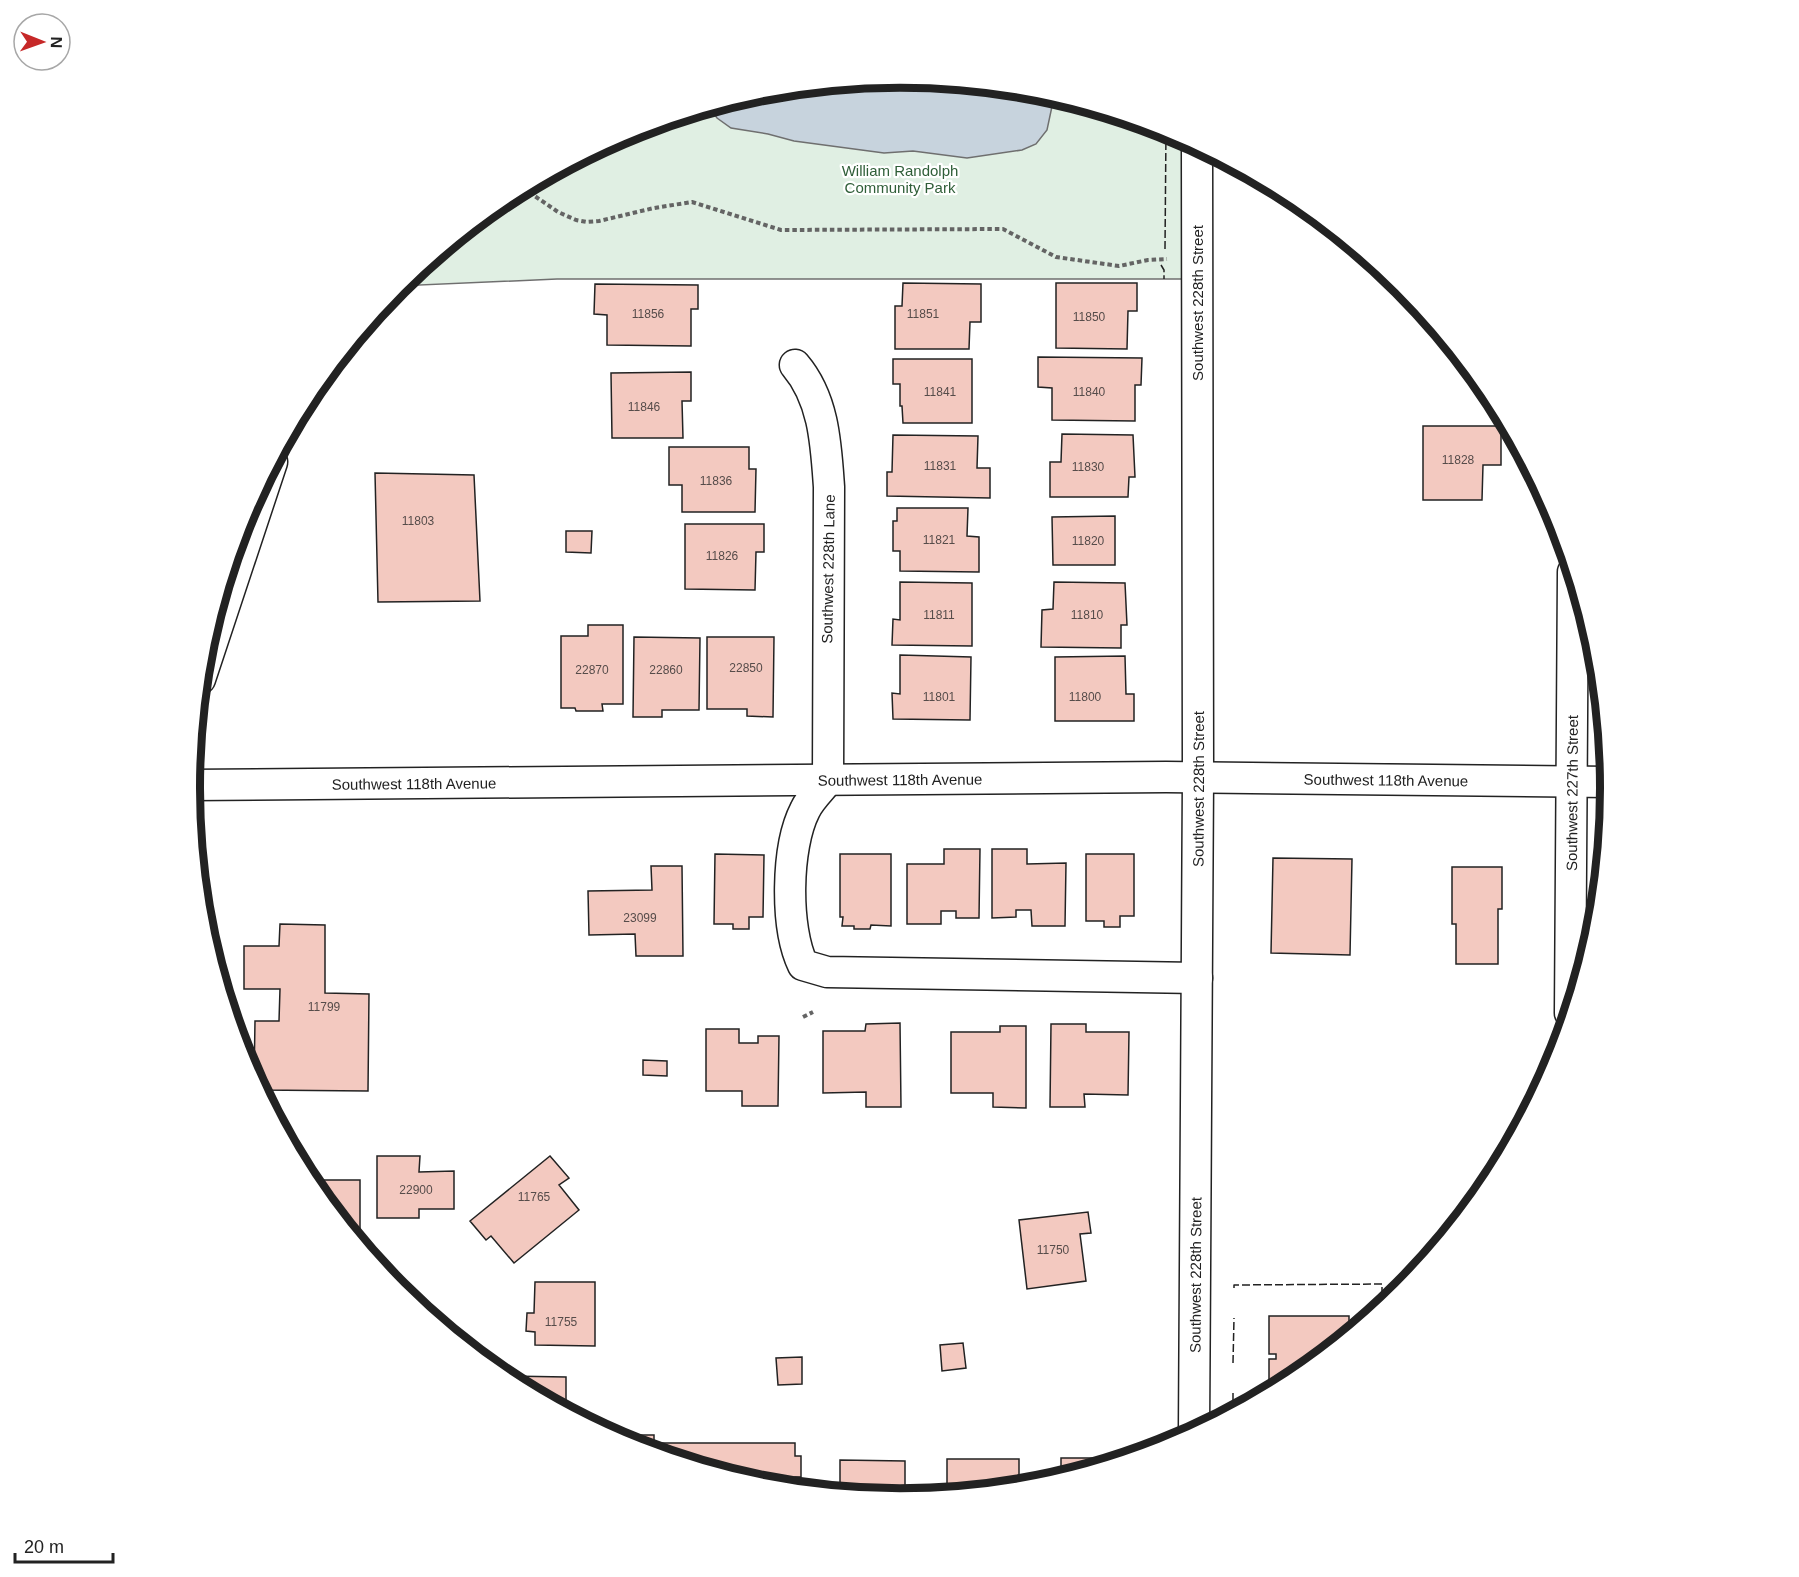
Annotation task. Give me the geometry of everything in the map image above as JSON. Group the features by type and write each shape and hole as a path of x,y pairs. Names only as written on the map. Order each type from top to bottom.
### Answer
{"street":[{"name":"Southwest 228th Street","path":"1194,1423 1198,778 1197,156"},
{"name":"Southwest 228th Lane","path":"795,365 804,376 815,398 826,446 829,487 828,780"},
{"path":"221,615 249,533"},
{"name":"Southwest 227th Street","path":"1570,989 1573,597"},
{"name":"Southwest 118th Avenue","path":"200,785 1198,778 1600,782"},
{"path":"828,780 806,808 799,824 792,857 790,919 795,946 803,965 827,972 1197,978"}],"path":[{"path":"531,194 558,212 587,222 692,202 781,230 1003,229 1056,257 1119,266 1148,260 1168,259"},
{"path":"803,1017 813,1012"}],"green space":[{"name":"William Randolph Community Park","path":"900,88 991,94 1081,112 1125,126 1187,151 1186,279 557,279 414,285 473,233 511,206 590,161 632,142 718,112 808,94"}],"shaded area":[{"path":"900,88 991,94 1052,106 1047,130 1036,144 1022,150 967,158 913,151 884,153 794,141 731,128 714,113 808,94"}],"building":[{"path":"903,283 981,284 981,322 970,322 969,349 895,349 895,306 902,306"},
{"path":"1056,283 1137,283 1137,311 1128,311 1127,349 1056,348"},
{"path":"595,284 698,285 698,309 691,309 691,346 607,345 607,315 594,314"},
{"path":"1038,357 1142,358 1141,385 1135,385 1135,421 1052,420 1052,388 1038,387"},
{"path":"893,359 972,359 972,423 903,423 900,384 893,384"},
{"path":"691,372 691,401 682,401 683,438 612,438 611,373"},
{"path":"1423,426 1498,426 1501,431 1501,465 1483,465 1482,500 1423,500"},
{"path":"1062,434 1133,435 1135,477 1129,477 1128,497 1050,497 1050,462 1061,462"},
{"path":"893,435 978,436 977,468 990,468 990,498 887,496 887,472 892,472"},
{"path":"669,447 749,447 749,469 756,469 755,512 682,512 682,485 669,485"},
{"path":"375,473 474,475 480,601 378,602"},
{"path":"897,508 968,508 967,536 979,537 979,572 900,571 900,551 893,551 893,521 897,521"},
{"path":"1115,516 1115,565 1053,565 1052,517"},
{"path":"685,524 764,524 764,552 756,552 755,590 685,589"},
{"path":"566,531 592,531 591,553 566,552"},
{"path":"900,582 972,583 972,646 892,645 893,619 900,620"},
{"path":"1054,582 1125,583 1127,625 1121,625 1121,648 1041,647 1042,610 1053,609"},
{"path":"588,625 623,625 623,704 602,704 603,711 576,711 575,708 561,708 561,636 588,636"},
{"path":"634,637 700,638 699,710 662,710 662,717 633,717"},
{"path":"707,637 774,637 773,717 747,716 747,709 707,709"},
{"path":"900,655 971,657 970,720 893,719 892,693 900,694"},
{"path":"1125,656 1126,694 1134,694 1134,721 1055,721 1055,657"},
{"path":"944,849 980,849 979,918 956,918 956,911 941,911 941,924 907,924 907,864 944,864"},
{"path":"992,849 1027,849 1027,864 1066,863 1065,926 1032,926 1031,910 1016,910 1016,917 992,918"},
{"path":"715,854 764,855 763,917 749,917 749,929 733,929 733,924 714,924"},
{"path":"840,854 891,854 891,926 871,925 870,929 854,929 854,926 842,926"},
{"path":"1086,854 1134,854 1134,916 1120,916 1120,927 1104,927 1104,921 1086,921"},
{"path":"1273,858 1352,859 1350,955 1271,953"},
{"path":"651,866 682,866 683,956 636,956 635,934 589,935 588,891 652,890"},
{"path":"1452,867 1502,867 1502,909 1498,909 1498,964 1456,964 1456,924 1452,924"},
{"path":"280,924 325,925 325,993 369,994 368,1091 268,1090 254,1059 255,1021 279,1021 280,989 244,989 244,946 279,946"},
{"path":"900,1023 901,1107 866,1107 866,1092 823,1093 823,1031 865,1031 866,1024"},
{"path":"1051,1024 1086,1024 1086,1032 1129,1032 1128,1095 1084,1094 1085,1107 1050,1107"},
{"path":"1000,1026 1026,1026 1026,1108 993,1107 993,1093 951,1093 951,1032 1000,1032"},
{"path":"706,1029 739,1029 739,1043 758,1043 758,1036 779,1036 778,1106 742,1106 742,1091 706,1091"},
{"path":"643,1060 667,1061 667,1076 643,1075"},
{"path":"377,1156 420,1156 419,1172 454,1171 454,1209 419,1209 419,1218 377,1218"},
{"path":"550,1156 569,1178 559,1185 579,1210 514,1263 491,1236 486,1240 470,1221"},
{"path":"319,1180 360,1180 360,1234"},
{"path":"1088,1212 1091,1233 1080,1234 1086,1281 1027,1289 1019,1220"},
{"path":"535,1282 595,1282 595,1346 535,1345 535,1332 526,1331 527,1313 534,1313"},
{"path":"1269,1316 1349,1316 1349,1325 1326,1344 1269,1383 1269,1359 1276,1359 1276,1354 1269,1354"},
{"path":"963,1343 966,1368 942,1371 940,1345"},
{"path":"802,1357 802,1384 778,1385 776,1358"},
{"path":"519,1376 566,1377 566,1404"},
{"path":"632,1435 654,1435 654,1443 795,1443 795,1456 801,1456 801,1477 795,1477 795,1481 718,1465 674,1451"},
{"path":"1061,1458 1103,1458 1081,1465 1061,1469"},
{"path":"947,1459 1019,1459 1019,1478 947,1487"},
{"path":"840,1460 905,1461 905,1488 840,1486"}],"fence":[{"path":"1165,249 1166,142"},
{"path":"1161,265 1164,270 1164,279"},
{"path":"1234,1288 1234,1285 1382,1284 1382,1295"},
{"path":"1233,1363 1234,1318"},
{"path":"1233,1392 1233,1403"}]}
